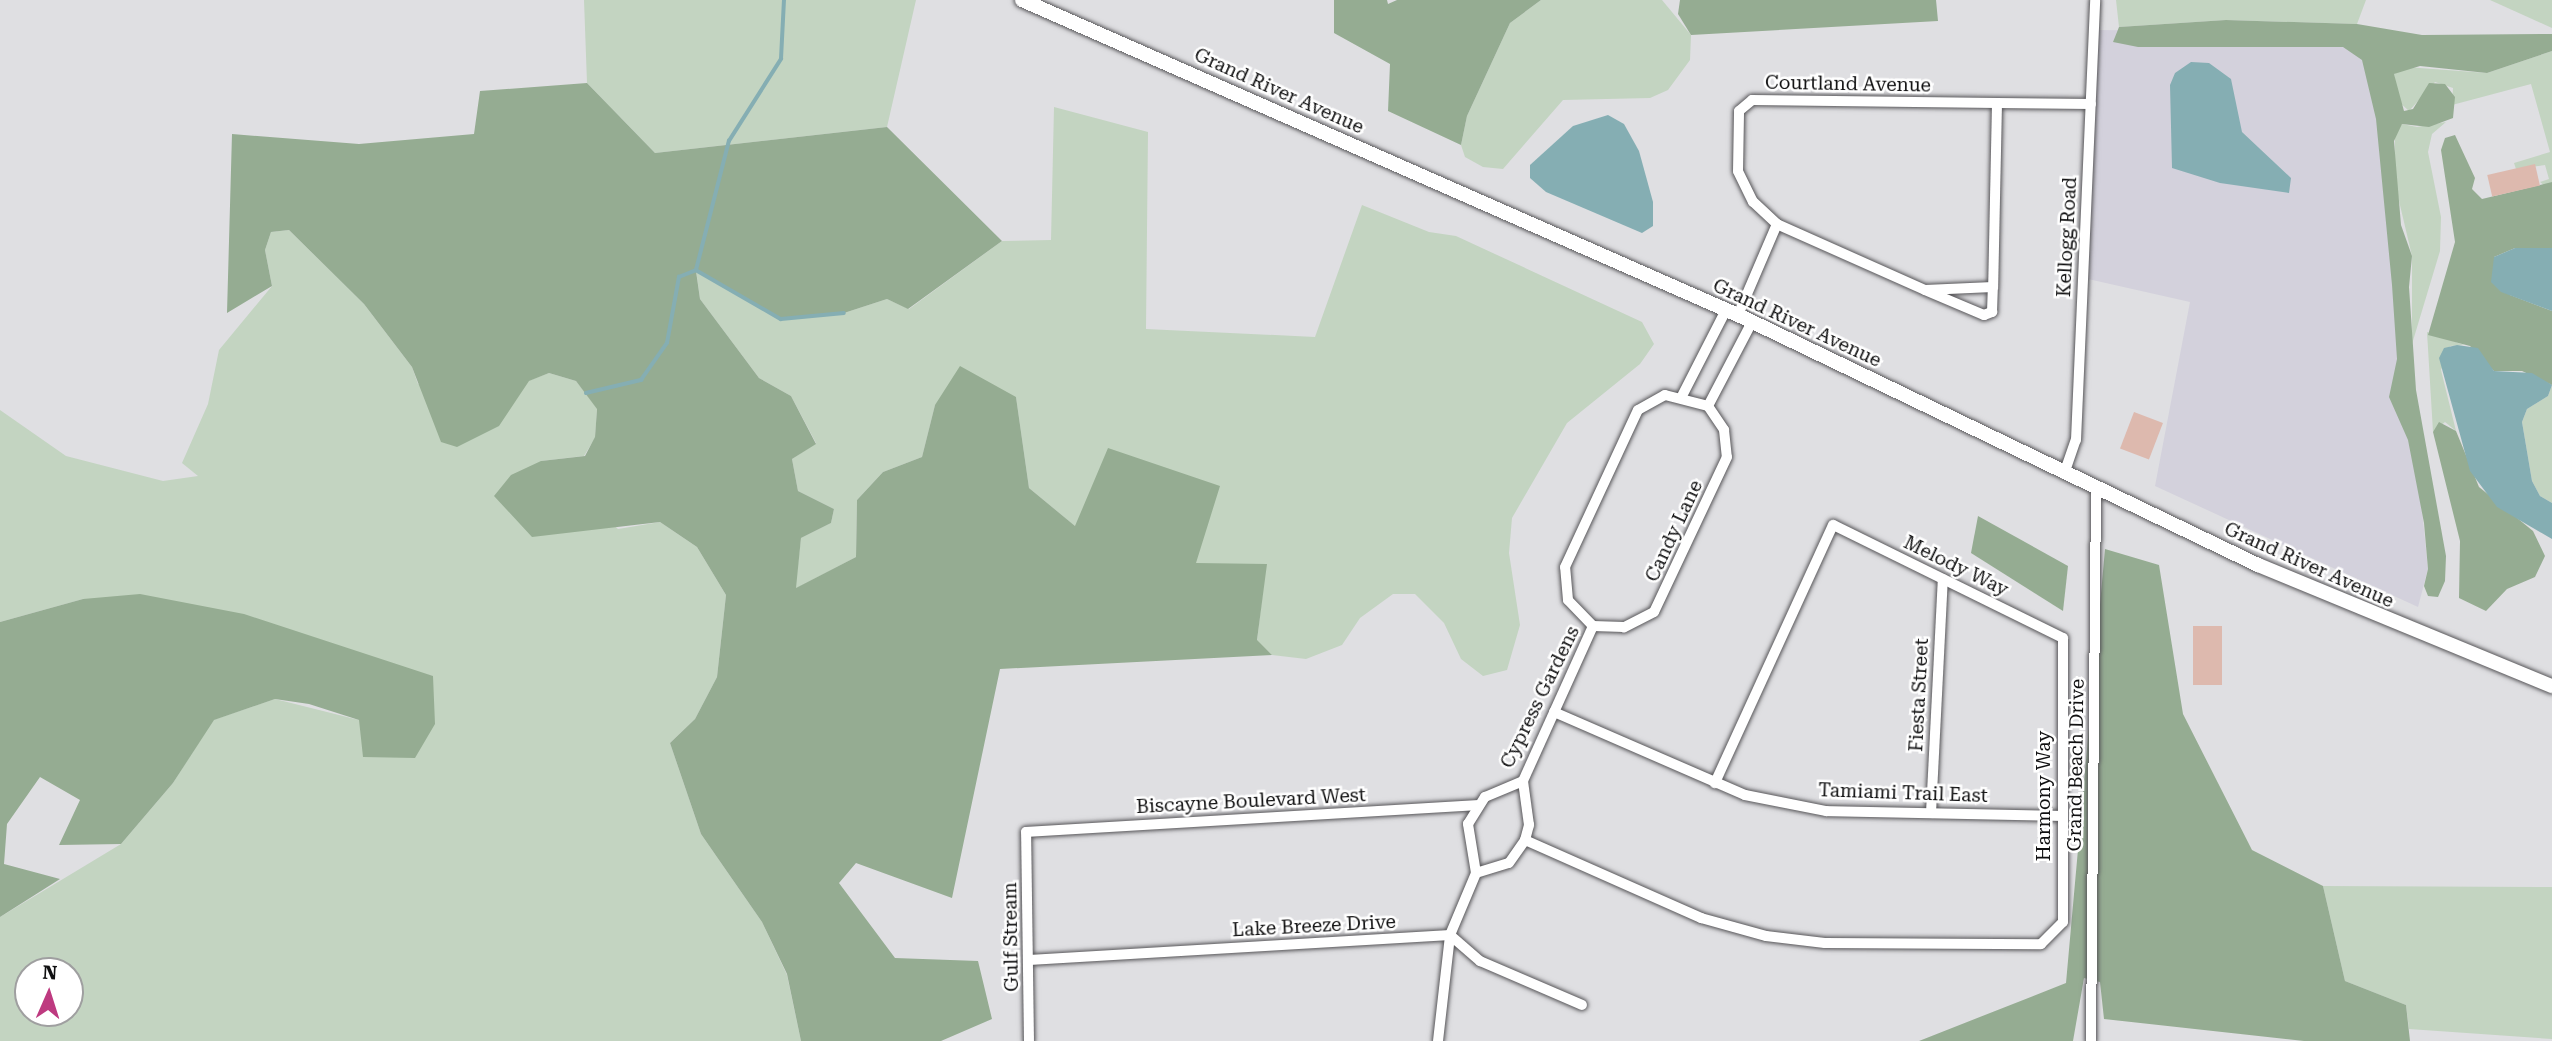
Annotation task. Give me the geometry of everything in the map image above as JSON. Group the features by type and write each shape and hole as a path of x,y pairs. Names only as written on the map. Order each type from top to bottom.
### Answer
{"main road":[{"name":"Grand River Avenue","path":"1022,0 1752,322 2064,474 2383,619 2552,687"}],"street":[{"name":"Kellogg Road","path":"2064,474 2076,440 2095,0"},
{"name":"Courtland Avenue","path":"1997,103 1992,312 1984,315 1777,225 1753,202 1738,171 1739,111 1752,100 2091,104"},
{"path":"1752,322 1708,406 1682,396 1732,313 1777,225"},
{"name":"Courtland Avenue","path":"1925,290 1993,287"},
{"name":"Cypress Gardens","path":"1478,805 1499,788 1523,781 1593,626 1568,600 1565,567 1638,410 1653,398 1682,396"},
{"name":"Candy Lane","path":"1593,626 1606,629 1640,621 1654,612 1674,575 1727,457 1724,430 1708,406"},
{"name":"Grand Beach Drive","path":"2091,1041 2096,489"},
{"name":"Melody Way","path":"1715,782 1833,525 2063,638"},
{"name":"Fiesta Street","path":"1931,813 1943,579"},
{"name":"Harmony Way","path":"1525,840 1701,918 1766,936 1825,943 2041,944 2063,922 2059,816 2063,638"},
{"name":"Tamiami Trail East","path":"1555,712 1745,794 1826,811 2059,816"},
{"path":"1476,873 1509,863 1525,840 1529,825 1523,781"},
{"path":"1438,1041 1450,935 1476,873 1467,844 1478,805"},
{"name":"Biscayne Boulevard West","path":"1026,832 1478,805"},
{"name":"Gulf Stream","path":"1026,832 1030,960 1029,1041"},
{"path":"1450,935 1480,961 1582,1005"},
{"name":"Lake Breeze Drive","path":"1030,960 1450,935"}],"shaded area":[{"path":"2098,30 2373,33 2428,569 2418,607 2155,486 2190,302 2088,279"}],"green space":[{"path":"584,0 916,0 887,127 655,153 587,83"},
{"path":"1334,0 1387,0 1388,4 1397,0 1541,0 1510,23 1467,116 1461,145 1388,111 1390,64 1334,33"},
{"path":"1541,0 1662,0 1691,35 1690,60 1668,90 1650,98 1563,100 1503,169 1483,167 1465,157 1461,145 1467,116 1510,23"},
{"path":"1680,0 1936,0 1938,21 1691,35 1678,14"},
{"path":"2116,0 2366,0 2357,24 2226,20 2119,27"},
{"path":"2490,0 2552,0 2552,28"},
{"path":"2226,20 2357,24 2422,35 2552,34 2552,51 2487,73 2420,66 2394,74 2404,111 2413,109 2429,83 2445,84 2455,97 2453,118 2429,127 2402,124 2394,141 2401,225 2412,256 2409,287 2416,390 2446,556 2445,581 2438,597 2428,596 2424,586 2428,569 2424,523 2408,440 2389,397 2397,359 2392,285 2376,119 2362,60 2343,47 2138,47 2113,42 2119,27"},
{"path":"2552,51 2552,182 2545,186 2540,182 2549,179 2545,165 2516,169 2514,163 2550,152 2531,84 2452,105 2453,88 2435,82 2409,111 2397,100 2394,74 2406,67 2487,73"},
{"path":"587,83 655,153 887,127 1002,241 908,309 887,299 844,313 781,319 696,271 700,299 759,378 791,396 816,444 792,459 798,491 834,509 831,523 801,538 796,588 856,557 857,500 883,472 922,457 935,405 960,366 1016,397 1029,488 1075,526 1108,448 1220,486 1196,563 1267,564 1257,640 1272,655 1000,669 952,898 856,863 839,883 895,958 978,961 992,1019 941,1041 801,1041 787,974 762,922 701,834 670,743 695,719 717,677 726,595 697,547 660,522 532,537 494,496 511,475 541,461 585,456 595,437 597,409 576,381 549,373 529,381 499,426 457,447 441,442 412,367 364,304 289,230 271,232 265,250 272,286 227,313 232,134 359,144 474,134 480,91"},
{"path":"1054,107 1148,132 1146,329 1315,337 1362,205 1429,232 1456,236 1642,322 1654,344 1640,364 1567,423 1512,518 1509,553 1520,625 1507,670 1483,676 1461,659 1444,623 1415,594 1393,594 1360,618 1342,645 1306,659 1272,655 1257,641 1266,564 1195,564 1076,527 1029,488 1016,397 935,405 922,457 883,472 857,500 856,557 795,589 801,538 831,523 834,509 798,491 792,459 816,443 791,396 759,378 700,299 696,270 781,319 844,313 887,299 909,309 1002,241 1051,240"},
{"path":"2446,122 2432,134 2428,152 2441,217 2440,251 2412,344 2412,256 2395,184 2395,133 2402,124 2417,127"},
{"path":"2455,135 2475,178 2472,189 2482,199 2552,182 2552,248 2515,248 2494,257 2510,295 2552,311 2552,385 2522,371 2494,371 2470,346 2428,335 2455,242 2441,150 2445,138"},
{"path":"289,230 364,304 412,367 418,384 516,400 528,381 549,373 576,381 597,408 595,438 584,456 541,461 618,529 660,522 697,547 726,595 717,677 695,719 670,743 701,834 762,922 787,975 801,1041 0,1041 0,917 121,844 173,783 213,720 275,699 359,720 432,676 346,651 83,599 0,622 0,410 66,456 163,481 198,476 182,463 208,404 219,350 272,286 265,250 271,232"},
{"path":"2427,332 2464,345 2450,346 2441,370 2456,431 2445,422 2433,432"},
{"path":"2552,385 2552,503 2540,496 2532,481 2522,422 2527,409 2548,396"},
{"path":"2439,422 2456,431 2479,487 2533,531 2545,556 2535,577 2507,589 2486,611 2459,598 2460,541 2433,432"},
{"path":"1978,516 2068,566 2063,611 1971,553"},
{"path":"2105,549 2159,565 2183,714 2252,850 2323,886 2345,981 2406,1005 2410,1041 2304,1041 2104,1019 2100,982 2084,978 2073,1041 1919,1041 2066,983"},
{"path":"140,594 244,614 433,676 435,724 415,758 363,757 359,720 309,704 275,699 214,720 173,783 121,844 59,845 80,800 40,777 7,824 4,864 60,879 0,917 0,622 83,599"},
{"path":"2323,886 2552,887 2552,1039 2409,1029 2406,1005 2345,981"}],"water":[{"path":"2191,62 2209,63 2231,79 2242,132 2291,178 2289,193 2220,183 2172,168 2170,85 2175,73"},
{"path":"1608,115 1624,124 1639,151 1653,202 1653,226 1642,233 1546,192 1530,178 1530,165 1573,126"},
{"path":"2515,248 2552,248 2552,311 2501,292 2491,282 2494,257"},
{"path":"2457,345 2478,348 2494,371 2532,373 2552,385 2548,396 2527,409 2522,422 2532,481 2540,496 2552,503 2552,539 2497,507 2470,471 2439,358 2444,348"}],"building":[{"path":"2535,164 2540,185 2492,196 2487,175"},
{"path":"2134,412 2163,423 2149,460 2120,448"},
{"path":"2193,626 2222,626 2222,685 2193,685"}],"waterway":[{"path":"586,393 641,380 667,343 679,277 696,270 729,141 781,59 784,0"},
{"path":"696,270 781,319 844,313"}]}
